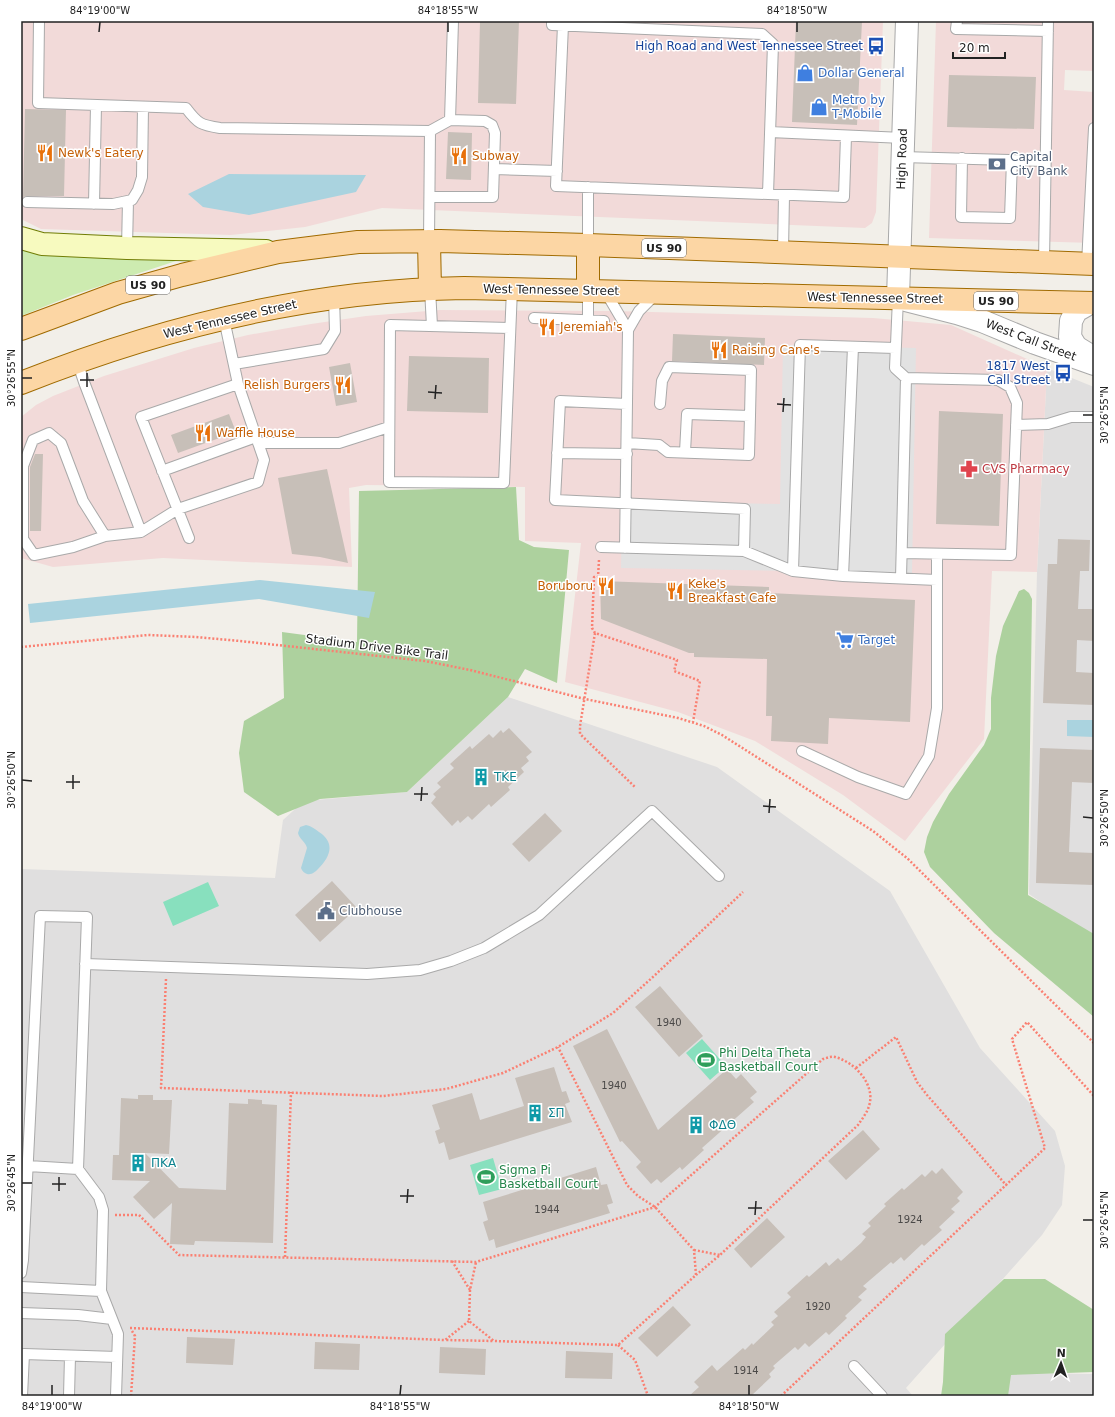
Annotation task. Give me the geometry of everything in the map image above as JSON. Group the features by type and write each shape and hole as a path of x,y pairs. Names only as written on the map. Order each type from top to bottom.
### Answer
{"main road":[{"path":"21,238 42,244 278,252"},
{"name":"US 90","path":"21,329 118,293 182,275 278,252 358,242 429,241 588,245 1090,264"},
{"path":"429,241 430,289"},
{"path":"588,245 596,291"},
{"name":"West Tennessee Street","path":"21,383 77,361 181,328 262,310 334,297 430,289 512,289 1092,303"}],"street":[{"name":"High Road","path":"898,298 907,21"},
{"name":"West Call Street","path":"898,298 982,321 1035,343 1094,364"},
{"name":"West Call Street","path":"1092,303 1076,311 1071,321 1070,337 1076,347 1094,358"}],"lane":[{"path":"39,21 38,103 186,108 195,120 204,125 220,128 430,131 450,120 485,121 492,125 495,133 493,198 430,197"},
{"path":"450,120 453,21"},
{"path":"552,21 552,25 762,34 773,44 768,194"},
{"path":"956,21 956,29 1048,32"},
{"path":"1044,262 1048,21"},
{"path":"563,25 556,186 844,197 846,136"},
{"path":"94,204 96,105"},
{"path":"27,202 113,204 132,200 138,190 142,177 143,107"},
{"path":"1090,264 1094,128"},
{"path":"429,241 430,131"},
{"path":"770,132 846,136 962,158 1046,161"},
{"path":"962,158 961,217 1010,218 1012,160"},
{"path":"494,169 557,171"},
{"path":"588,187 588,245"},
{"path":"783,252 784,195"},
{"path":"127,248 128,201"},
{"path":"430,289 432,326"},
{"path":"510,328 390,324 389,482 504,483 512,289"},
{"path":"588,320 596,291"},
{"path":"596,291 628,330"},
{"path":"625,548 628,330 639,311 658,293"},
{"path":"234,364 324,349 335,331 334,297"},
{"path":"898,298 895,368 906,378 998,380 1010,387 1017,403 1011,555 902,553"},
{"path":"534,318 604,321"},
{"path":"105,536 83,501 61,443 49,433 33,440 23,466 23,539 34,555 73,547 105,536 141,532 178,509 258,482 264,460 238,384 224,319"},
{"path":"793,571 800,346 895,348"},
{"path":"843,576 852,347"},
{"path":"77,361 141,532"},
{"path":"627,443 659,442 668,452 749,455 751,370 669,367 662,381 660,404"},
{"path":"901,578 906,378"},
{"path":"189,538 141,417 238,384"},
{"path":"627,404 560,401 555,500 745,509 744,551"},
{"path":"685,452 687,414 750,416"},
{"path":"1016,425 1048,424 1071,417 1094,417"},
{"path":"162,471 257,440 339,443 389,427"},
{"path":"557,453 627,454"},
{"path":"601,547 744,551 793,571 843,576 937,580"},
{"path":"802,751 858,777 906,794 929,756 936,708 937,554"},
{"path":"85,964 367,974 420,970 451,961 484,948 539,915 652,811 719,876"},
{"path":"21,1273 23,1260 40,916 87,917 78,1169 99,1197 103,1210 101,1291 118,1334 116,1396"},
{"path":"28,1166 78,1169"},
{"path":"21,1287 101,1291"},
{"path":"21,1313 112,1318"},
{"path":"22,1396 24,1354 117,1357"},
{"path":"69,1396 70,1356"},
{"path":"854,1366 882,1396"}],"path":[{"path":"601,547 598,577 594,577 592,628 595,633 580,734 636,788"},
{"path":"595,633 677,660 674,671 700,681 693,722"},
{"name":"Stadium Drive Bike Trail","path":"21,647 148,635 196,637 366,654 446,664 585,699 672,716 693,722 722,735 891,844 907,858 1094,1043"},
{"path":"166,967 161,1088 383,1096 446,1089 503,1073 558,1047 613,1013 660,971 743,892"},
{"path":"781,1396 1045,1148 1012,1039 1027,1022 1094,1096"},
{"path":"856,1068 896,1037 917,1082 1006,1185"},
{"path":"558,1047 627,1185 638,1196 655,1207 694,1250 720,1255"},
{"path":"115,1215 139,1216 179,1254 476,1262 655,1207 823,1059 834,1056 844,1060 856,1068 870,1088 870,1106 858,1125 720,1255 618,1345"},
{"path":"285,1257 291,1092"},
{"path":"694,1250 696,1275"},
{"path":"452,1261 470,1290"},
{"path":"445,1340 469,1321 470,1290 476,1262"},
{"path":"469,1321 494,1341"},
{"path":"131,1396 135,1336 130,1328 618,1345 635,1360 648,1396"}],"shaded area":[{"path":"21,21 883,21 876,212 872,223 865,228 382,208 305,227 231,235 41,229 23,220 21,217"},
{"name":"Capital City Bank","path":"936,21 1094,21 1094,71 1065,70 1064,90 1094,92 1094,243 929,238"},
{"path":"440,310 614,311 873,318 951,325 1047,368 1037,572 992,571 984,739 905,841 843,795 755,741 678,712 565,682 581,543 525,541 525,487 366,485 349,488 352,567 163,558 53,567 21,558 21,417 36,405 53,396 104,376 194,348 248,335 366,316"},
{"path":"783,345 916,348 912,573 621,568 622,501 780,504"},
{"path":"1047,368 1094,387 1094,939 1029,894 1037,572"},
{"path":"508,697 717,767 890,891 980,1048 1055,1131 1065,1166 1062,1205 1042,1235 906,1388 913,1396 21,1396 21,869 275,878 283,820 304,801 407,792"},
{"path":"1008,1373 1094,1374 1094,1396 1007,1396"}],"green space":[{"path":"21,247 179,260 73,295 21,316"},
{"path":"516,487 519,540 534,547 569,550 557,683 525,669 508,697 407,792 320,799 278,816 244,792 239,753 244,721 284,698 282,632 357,642 359,491"},
{"path":"1024,589 1029,593 1032,599 1028,895 1094,934 1094,1017 994,933 930,867 924,852 927,837 933,822 949,794 984,745 991,729 991,698 996,656 1003,626 1019,591"},
{"path":"208,882 219,906 173,926 163,902"},
{"name":"Phi Delta Theta Basketball Court","path":"702,1039 726,1066 710,1080 686,1053"},
{"name":"Sigma Pi Basketball Court","path":"493,1158 502,1189 479,1195 470,1165"},
{"path":"1004,1279 1045,1279 1094,1310 1094,1372 1011,1375 1008,1396 941,1396 945,1334"}],"water":[{"path":"229,174 366,175 356,192 249,215 203,207 188,194"},
{"path":"260,580 375,592 369,618 259,599 30,623 28,604"},
{"path":"1067,720 1094,720 1094,737 1067,736"},
{"path":"306,825 310,826 324,836 329,845 326,860 312,874 307,874 301,868 307,848 298,833 300,827"}],"building":[{"path":"480,21 519,21 516,104 478,103"},
{"path":"796,21 862,21 857,125 792,122"},
{"path":"949,75 1036,77 1034,129 947,127"},
{"name":"Newk's Eatery","path":"25,109 66,110 64,196 23,197"},
{"name":"Subway","path":"448,132 472,133 471,180 446,179"},
{"name":"Raising Cane's","path":"673,334 765,338 764,365 672,361"},
{"path":"409,356 489,358 488,413 407,411"},
{"name":"Relish Burgers","path":"350,363 357,402 336,406 329,367"},
{"name":"CVS Pharmacy","path":"939,411 1003,414 999,526 936,524"},
{"name":"Waffle House","path":"229,414 236,432 178,453 171,435"},
{"path":"35,454 43,454 41,531 30,531 30,467"},
{"path":"327,469 348,563 320,557 292,554 278,478"},
{"path":"1058,539 1090,540 1089,571 1080,571 1078,609 1094,609 1094,641 1077,640 1076,672 1094,673 1094,705 1043,703 1048,564 1057,564"},
{"path":"600,581 769,587 769,593 915,600 910,722 829,718 828,744 771,741 772,716 766,716 767,659 694,657 694,653 689,653 601,619"},
{"name":"TKE","path":"509,728 532,752 526,757 529,761 521,768 524,772 508,787 510,790 491,807 489,804 472,820 468,816 460,823 458,820 452,826 431,803 436,797 433,794 441,787 437,783 454,768 450,764 470,746 472,749 489,734 493,738 501,730 503,733"},
{"path":"1040,748 1094,750 1094,783 1072,782 1069,852 1094,853 1094,885 1036,883"},
{"path":"545,813 562,831 529,862 512,844"},
{"name":"Clubhouse","path":"332,881 357,908 320,942 295,915"},
{"path":"660,986 703,1036 679,1057 635,1007"},
{"path":"607,1029 658,1130 727,1069 736,1079 741,1074 757,1092 750,1098 754,1102 702,1148 704,1150 682,1170 680,1167 661,1183 657,1179 651,1184 636,1167 641,1162 622,1141 620,1142 573,1046"},
{"name":"ΣΠ","path":"554,1067 562,1092 566,1091 570,1102 565,1104 572,1122 449,1160 444,1142 439,1144 435,1131 440,1129 432,1105 472,1093 480,1120 524,1106 515,1078"},
{"name":"ΠΚΑ","path":"138,1095 153,1095 153,1100 172,1100 169,1154 145,1153 179,1188 226,1190 229,1103 248,1104 248,1099 262,1100 262,1104 277,1105 273,1243 195,1241 194,1245 170,1244 172,1203 154,1219 133,1197 150,1181 112,1180 113,1155 119,1155 121,1098 138,1099"},
{"path":"863,1130 880,1149 846,1180 828,1161"},
{"path":"596,1167 601,1185 607,1184 613,1203 607,1205 610,1213 496,1248 494,1239 489,1241 483,1222 488,1220 483,1202"},
{"path":"942,1168 963,1192 957,1198 960,1201 951,1209 955,1212 939,1227 942,1230 924,1246 922,1244 904,1261 901,1257 893,1264 891,1262 863,1286 867,1289 858,1297 862,1300 845,1316 847,1318 829,1335 826,1332 809,1347 805,1343 798,1350 795,1347 773,1366 775,1368 769,1374 771,1377 751,1396 689,1396 699,1387 694,1382 712,1365 717,1371 743,1348 745,1350 752,1343 753,1345 774,1325 771,1322 778,1316 774,1312 791,1297 787,1293 807,1275 809,1277 826,1262 829,1266 838,1258 841,1261 861,1243 866,1237 862,1234 871,1226 868,1223 886,1206 884,1204 902,1188 904,1190 922,1174 925,1177 932,1170 936,1174"},
{"path":"767,1218 785,1237 751,1268 734,1249"},
{"path":"673,1306 691,1325 657,1357 638,1338"},
{"path":"187,1337 235,1339 233,1365 186,1363"},
{"path":"315,1342 360,1344 359,1370 314,1369"},
{"path":"440,1347 486,1349 485,1375 439,1373"},
{"path":"566,1351 613,1353 612,1379 565,1378"}],"place":[{"name":"High Road and West Tennessee Street","path":"876,46"},
{"name":"Dollar General","path":"805,73"},
{"name":"Metro by T-Mobile","path":"819,107"},
{"name":"Newk's Eatery","path":"45,153"},
{"name":"Subway","path":"459,156"},
{"name":"Capital City Bank","path":"997,164"},
{"name":"Jeremiah's","path":"547,327"},
{"name":"Raising Cane's","path":"719,350"},
{"name":"1817 West Call Street","path":"1063,373"},
{"name":"Relish Burgers","path":"343,385"},
{"name":"Waffle House","path":"203,433"},
{"name":"CVS Pharmacy","path":"969,469"},
{"name":"Boruboru","path":"606,586"},
{"name":"Keke's Breakfast Cafe","path":"675,591"},
{"name":"Target","path":"845,640"},
{"name":"TKE","path":"481,777"},
{"name":"Clubhouse","path":"326,911"},
{"name":"Phi Delta Theta Basketball Court","path":"706,1060"},
{"name":"ΣΠ","path":"535,1113"},
{"name":"ΦΔΘ","path":"696,1125"},
{"name":"ΠΚΑ","path":"138,1163"},
{"name":"Sigma Pi Basketball Court","path":"486,1177"}]}
